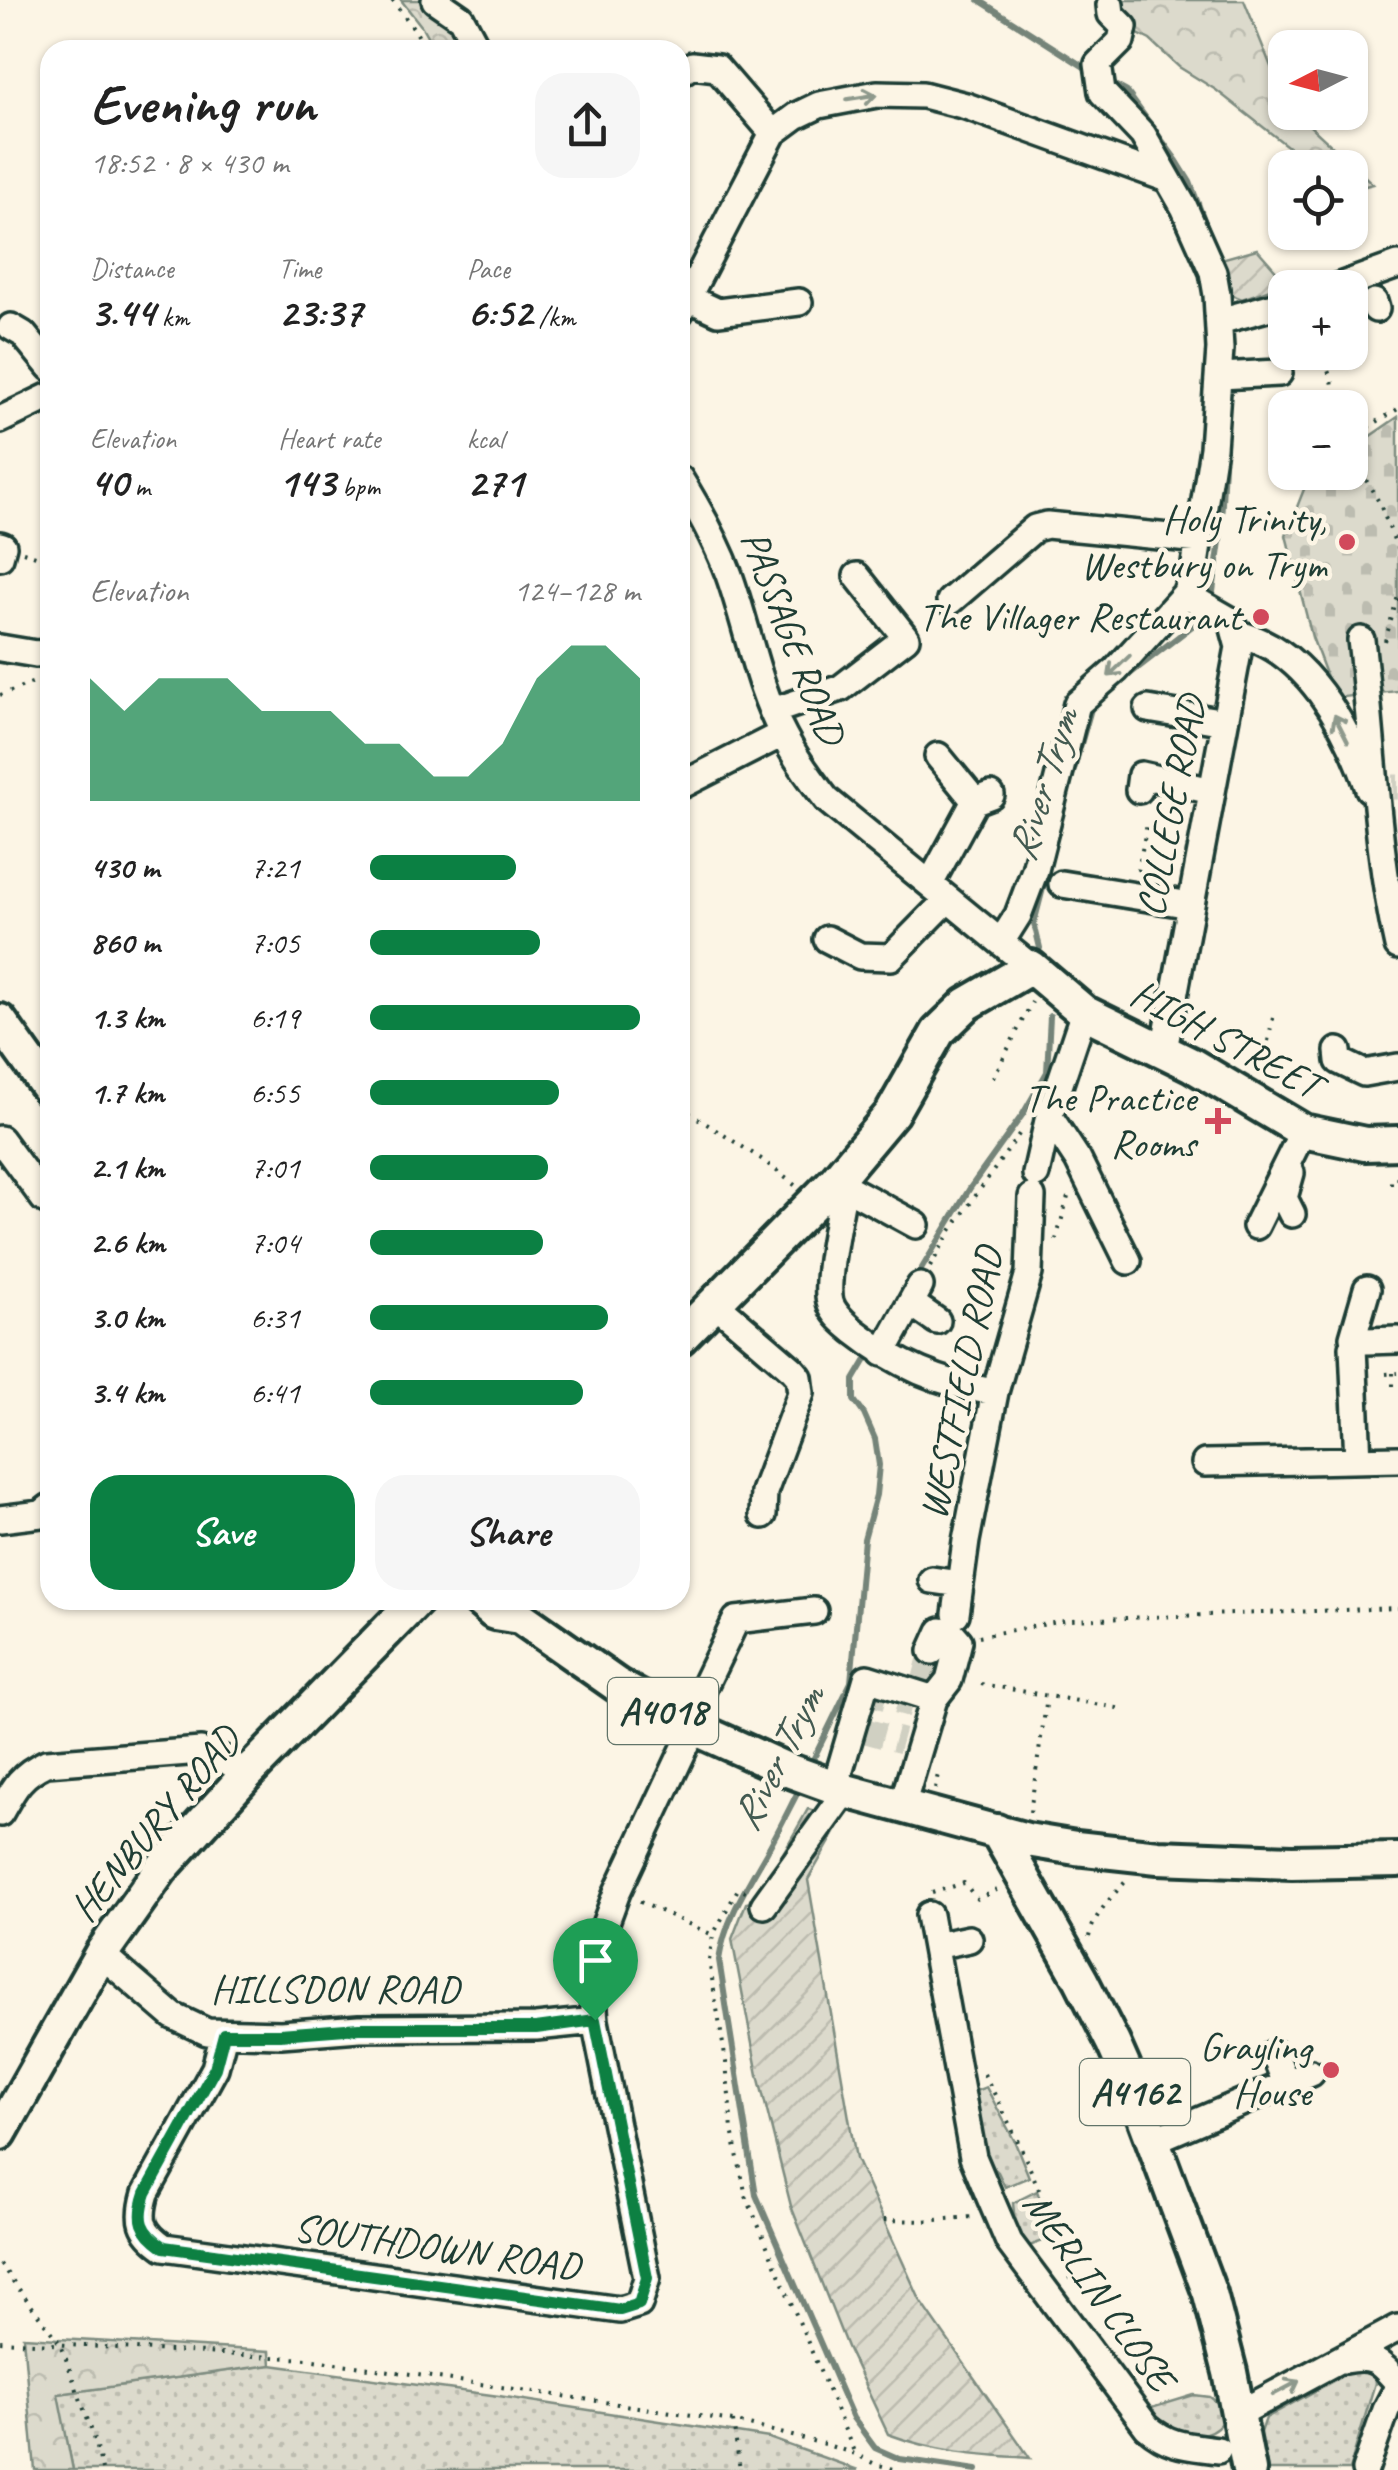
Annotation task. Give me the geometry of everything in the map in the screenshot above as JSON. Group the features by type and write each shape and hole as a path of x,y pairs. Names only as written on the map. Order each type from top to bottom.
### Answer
{"main road":[{"name":"HIGH STREET","path":"1037,973 1084,1012 1164,1050 1307,1132 1366,1144 1398,1143"},
{"path":"690,1328 831,1190 892,1112 938,1032 967,1004 1037,973"},
{"path":"0,1022 40,1071"},
{"name":"HENBURY ROAD","path":"0,2133 101,1954 162,1869 247,1774 407,1610"},
{"name":"A4018","path":"520,1610 617,1686 690,1726 840,1789 1012,1829 1137,1837 1292,1862"},
{"name":"A4018","path":"1012,1829 1026,1840 1158,1857 1292,1862 1398,1860"},
{"name":"A4162","path":"1012,1829 1024,1878 1113,2043 1135,2093 1210,2294 1234,2450"}],"street":[{"path":"435,0 461,18 473,40"},
{"path":"1001,942 1018,915 1035,870 1077,704 1116,670 1185,594 1200,540 1213,448 1219,320 1213,272 1197,232 1143,134 1102,92 1098,64 1130,48 1124,27 1111,14 1113,4"},
{"path":"690,66 717,68 773,133"},
{"path":"690,294 755,179 773,133 819,105 876,94 923,96 966,106 1168,178"},
{"path":"1368,293 1372,294 1398,265"},
{"path":"690,306 718,312 799,302"},
{"path":"1219,320 1268,307"},
{"path":"10,326 23,334 40,355"},
{"path":"1219,376 1279,373"},
{"path":"0,420 40,401"},
{"name":"PASSAGE ROAD","path":"690,495 707,522 729,575 778,722 805,772 826,800 1037,973"},
{"path":"950,601 1035,528 1047,524 1200,540"},
{"path":"690,779 778,722 841,688 906,638 857,576"},
{"path":"1185,594 1232,622 1237,634 1276,650 1302,671 1327,700 1366,782 1378,818 1398,946"},
{"name":"COLLEGE ROAD","path":"1164,1050 1239,648 1237,634"},
{"path":"1361,640 1385,787 1378,818"},
{"path":"0,648 40,653"},
{"path":"1148,709 1225,722"},
{"path":"828,939 860,956 891,957 939,892 983,798 938,756"},
{"path":"1139,790 1141,775 1212,791"},
{"path":"1062,884 1191,905"},
{"name":"WESTFIELD ROAD","path":"956,1614 994,1392 1030,1274 1034,1186 1048,1116 1084,1012"},
{"path":"1338,1051 1339,1061 1364,1073 1398,1066"},
{"path":"1048,1116 1078,1160 1128,1260"},
{"path":"1292,1214 1284,1198 1307,1132"},
{"path":"1256,1226 1307,1132"},
{"path":"0,1138 40,1193"},
{"path":"916,1225 831,1190 830,1304 841,1320 882,1353 937,1379 994,1392"},
{"path":"1368,1289 1353,1337 1366,1341 1398,1340"},
{"path":"882,1353 915,1294 936,1320"},
{"path":"714,1303 793,1370 802,1384 759,1498"},
{"path":"1353,1347 1358,1460"},
{"path":"1205,1463 1398,1459"},
{"path":"0,1520 40,1514"},
{"name":"WESTFIELD ROAD","path":"932,1580 960,1584"},
{"name":"SOUTHDOWN ROAD","path":"224,2034 215,2068 146,2193 140,2212 148,2235 164,2247 620,2310 639,2304 647,2278 595,2020 592,1984 599,1941 736,1620 814,1611"},
{"path":"902,1806 919,1715 950,1680 960,1641 952,1633 941,1631 932,1651"},
{"path":"764,1906 840,1789 867,1678 919,1715"},
{"path":"0,1812 16,1784 28,1771 46,1762 202,1752 224,1759 247,1774"},
{"name":"MERLIN CLOSE","path":"929,1915 973,2156 1009,2242 1148,2427 1161,2439 1179,2445 1234,2450"},
{"path":"935,1946 969,1938"},
{"name":"HILLSDON ROAD","path":"101,1954 172,2016 208,2032 536,2028 595,2020"},
{"path":"1274,2053 1286,2083"},
{"path":"1152,2141 1311,2072"},
{"path":"1234,2450 1334,2362 1398,2328"},
{"path":"1334,2362 1358,2357 1380,2362 1398,2385 1366,2470"}],"path":[{"path":"392,0 420,40"},
{"path":"1368,427 1398,409"},
{"path":"1368,483 1398,550"},
{"path":"1,549 40,559"},
{"path":"0,696 40,680"},
{"path":"1133,896 1147,824 1156,826 1164,780"},
{"path":"992,1078 1037,973"},
{"path":"1268,1041 1274,1014"},
{"path":"690,1114 760,1158 831,1190"},
{"path":"915,1294 950,1232 1024,1127"},
{"path":"1055,1242 1078,1160"},
{"path":"1392,1373 1394,1388"},
{"path":"969,1637 1070,1620 1398,1608"},
{"path":"980,1684 1123,1709"},
{"path":"1012,1829 1048,1696"},
{"path":"1080,1980 1090,1928 1102,1908 1132,1874 1158,1857"},
{"path":"929,1915 926,1894 964,1884 977,1900 1024,1878"},
{"path":"738,1889 714,1934 709,1961 726,2062 732,2130 746,2196 855,2454"},
{"path":"617,1892 714,1934"},
{"path":"980,2068 1046,2206 1076,2299"},
{"path":"884,2220 948,2220 997,2214"},
{"path":"0,2264 61,2345 102,2470"},
{"path":"0,2340 307,2359 733,2422 824,2444 898,2470"},
{"path":"733,2422 740,2470"}],"green space":[{"path":"401,0 424,0 454,24 463,40 429,40"},
{"path":"1110,0 1244,0 1268,59 1268,130 1314,130 1336,150 1292,150 1216,90 1179,67 1150,40 1124,27"},
{"path":"1257,249 1276,270 1268,270 1268,290 1242,299 1232,295 1221,259"},
{"path":"1398,417 1398,691 1335,698 1312,637 1286,535 1304,490 1368,490 1368,438"},
{"path":"808,1809 843,1819 808,1880 856,2159 920,2300 1030,2458 941,2449 888,2434 847,2347 791,2206 758,2075 732,1939 746,1903 756,1901"},
{"path":"986,2087 1029,2177 1005,2187 998,2172 985,2160 970,2093"},
{"path":"1037,2191 1054,2237 1024,2248 1016,2233 1013,2203"},
{"path":"23,2337 270,2351 271,2365 58,2394 73,2470 35,2470"},
{"path":"271,2365 769,2438 858,2470 73,2470 57,2394"},
{"path":"1362,2368 1373,2371 1375,2383 1349,2470 1268,2470 1260,2435 1266,2418"},
{"path":"1194,2395 1210,2397 1219,2404 1223,2421 1204,2434 1174,2429 1148,2409"}],"waterway":[{"name":"River Trym","path":"979,0 1092,72"},
{"name":"River Trym","path":"1107,81 1127,92 1177,161 1190,182 1209,233"},
{"name":"River Trym","path":"1212,599 1220,541 1225,445"},
{"name":"River Trym","path":"1126,677 1196,623"},
{"name":"River Trym","path":"1067,793 1091,709 1109,692"},
{"name":"River Trym","path":"1040,948 1034,923 1047,873"},
{"name":"River Trym","path":"916,1278 1047,1072 1050,1016"},
{"name":"River Trym","path":"809,1768 851,1682 864,1539 876,1495 879,1465 875,1439 854,1400 854,1380 870,1353"},
{"name":"River Trym","path":"802,1784 737,1905 719,1960 756,2195 853,2418 875,2448 900,2459 977,2470"}],"tunnel":[{"path":"1393,787 1398,787"},
{"path":"923,1686 932,1651"},
{"path":"862,1691 912,1705"},
{"path":"859,1729 902,1741"}],"place":[{"name":"Holy Trinity, Westbury on Trym","path":"1347,542"},
{"name":"The Villager Restaurant","path":"1261,617"},
{"name":"The Practice Rooms","path":"1218,1121"},
{"name":"Grayling House","path":"1331,2070"}],"route":[{"path":"595,2020 647,2278 639,2304 620,2310 164,2247 148,2235 140,2212 146,2193 215,2068 224,2034 359,2028 536,2028 595,2020"}]}
